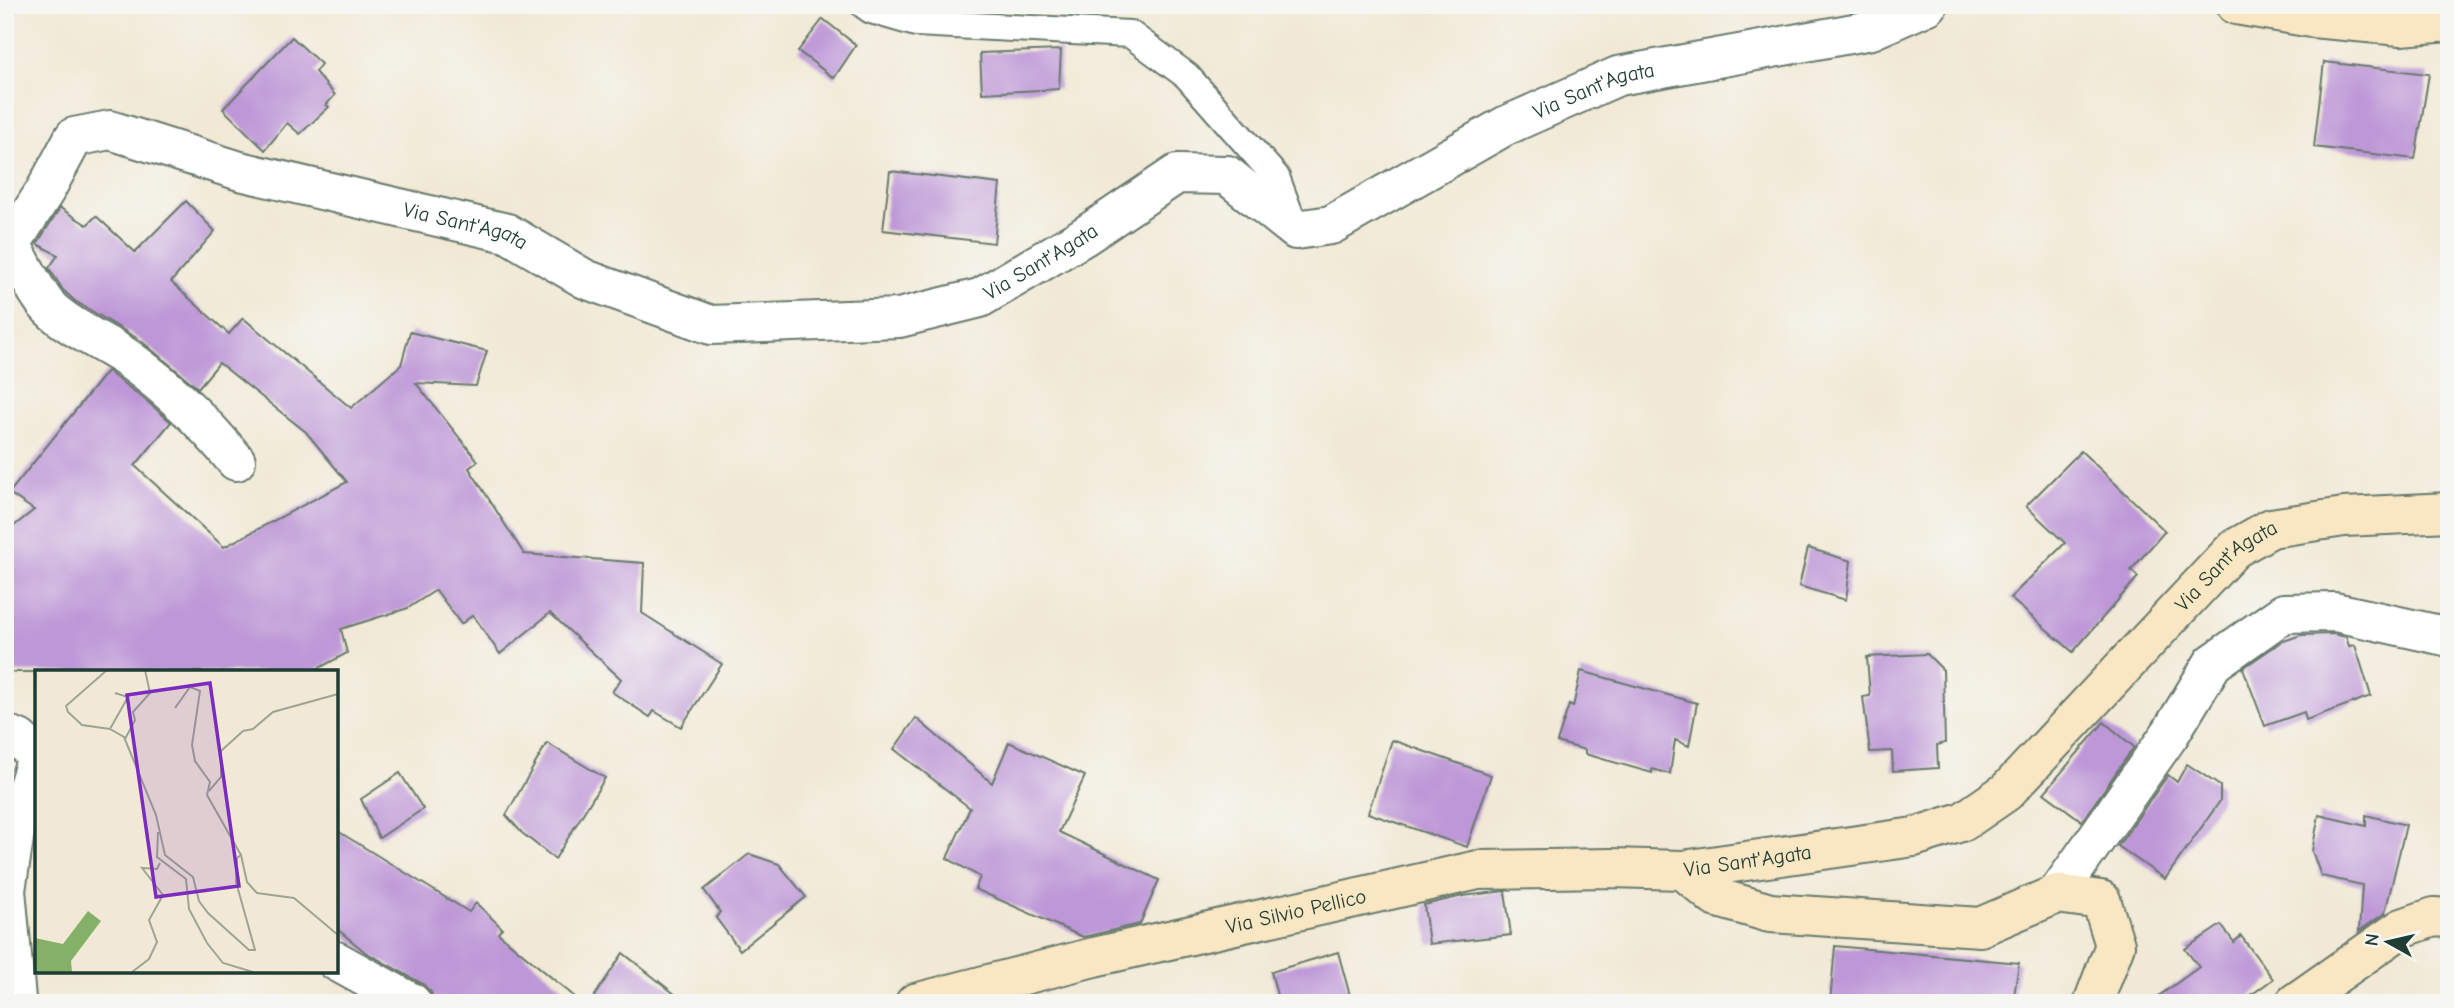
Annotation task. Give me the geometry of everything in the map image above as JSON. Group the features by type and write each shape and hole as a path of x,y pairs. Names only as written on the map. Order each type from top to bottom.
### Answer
{"street":[{"name":"Via Sant'Agata","path":"236,461 199,417 152,375 47,306 11,244 45,191 74,137 110,130 240,171 507,233 585,279 711,325 899,318 980,298 1083,237 1177,174 1227,175 1296,230 1331,225 1505,125 1618,76 1871,30 1928,5"},
{"path":"2236,5 2312,18 2401,26 2449,22"},
{"name":"Via Sant'Agata","path":"1683,870 1914,837 1964,821 2006,792 2234,549 2271,528 2344,517 2449,512"},
{"path":"2093,1003 2115,945 2101,900 2057,894 2170,734 2213,663 2284,613 2335,612 2449,637"},
{"path":"5,734 19,738 35,754"},
{"path":"19,1002 6,890 16,825 35,763"},
{"name":"Via Silvio Pellico","path":"915,1003 1094,957 1478,870 1683,870"},
{"name":"Via Sant'Agata","path":"1683,870 1715,897 1770,913 1980,927 2057,894"},
{"path":"2295,1003 2402,928 2434,917 2449,918"},
{"path":"338,962 412,1003"}],"lane":[{"path":"863,5 871,10 916,23 1130,34 1187,76 1276,177 1296,230"}],"building":[{"path":"823,19 856,45 834,78 798,51"},
{"path":"292,37 321,64 315,72 335,95 326,105 329,107 300,134 287,123 265,150 223,109"},
{"path":"1061,50 1059,89 982,93 980,53"},
{"path":"2324,62 2429,74 2415,159 2314,147"},
{"path":"890,171 1000,184 994,243 883,230"},
{"path":"186,201 215,231 171,282 229,334 243,318 351,408 401,365 410,332 487,351 476,386 416,383 478,461 469,468 524,554 644,563 642,613 722,664 681,727 654,711 650,717 612,692 621,679 550,613 500,654 473,615 461,624 436,590 408,608 341,629 347,653 316,670 5,672 5,533 34,510 9,493 107,371 171,422 135,466 224,547 347,482 306,432 219,363 198,388 140,340 75,301 63,290 49,268 58,255 37,244 60,208 87,225 96,216 135,252"},
{"path":"2081,451 2165,531 2131,570 2138,577 2073,652 2010,598 2065,543 2026,506"},
{"path":"1808,548 1851,561 1846,600 1799,586"},
{"path":"2333,634 2346,637 2349,646 2355,645 2371,696 2306,720 2304,712 2265,726 2243,668 2281,642 2301,635"},
{"path":"1927,654 1943,670 1945,743 1937,745 1938,768 1893,771 1892,751 1870,752 1863,697 1870,696 1867,657"},
{"path":"1581,671 1697,703 1689,746 1675,740 1670,774 1652,769 1652,773 1585,754 1585,750 1557,742 1569,705 1573,707"},
{"path":"916,718 992,783 1009,742 1085,776 1059,832 1159,880 1140,924 1083,937 975,889 980,877 947,858 970,808 894,749"},
{"path":"2104,722 2134,747 2082,821 2044,793"},
{"path":"1392,740 1491,775 1467,847 1368,813"},
{"path":"547,743 605,778 555,859 522,833 506,815"},
{"path":"2187,764 2220,786 2220,801 2165,879 2118,846 2168,775 2177,782"},
{"path":"400,773 423,809 379,838 361,799"},
{"path":"2319,815 2366,826 2366,815 2406,825 2385,913 2359,931 2362,885 2321,876 2312,851"},
{"path":"338,831 469,912 476,903 502,928 498,933 582,1003 434,1003 431,992 423,984 365,952 338,930"},
{"path":"749,854 779,864 806,897 740,950 716,918 720,912 704,890"},
{"path":"1505,891 1511,935 1429,944 1424,905 1463,896"},
{"path":"2221,925 2234,942 2241,936 2273,979 2240,1003 2149,1003 2199,967 2185,949"},
{"path":"1835,946 2019,963 2013,1003 1830,1003"},
{"path":"1338,952 1352,1003 1279,1003 1271,972"},
{"path":"623,953 686,1003 590,1003"}]}
